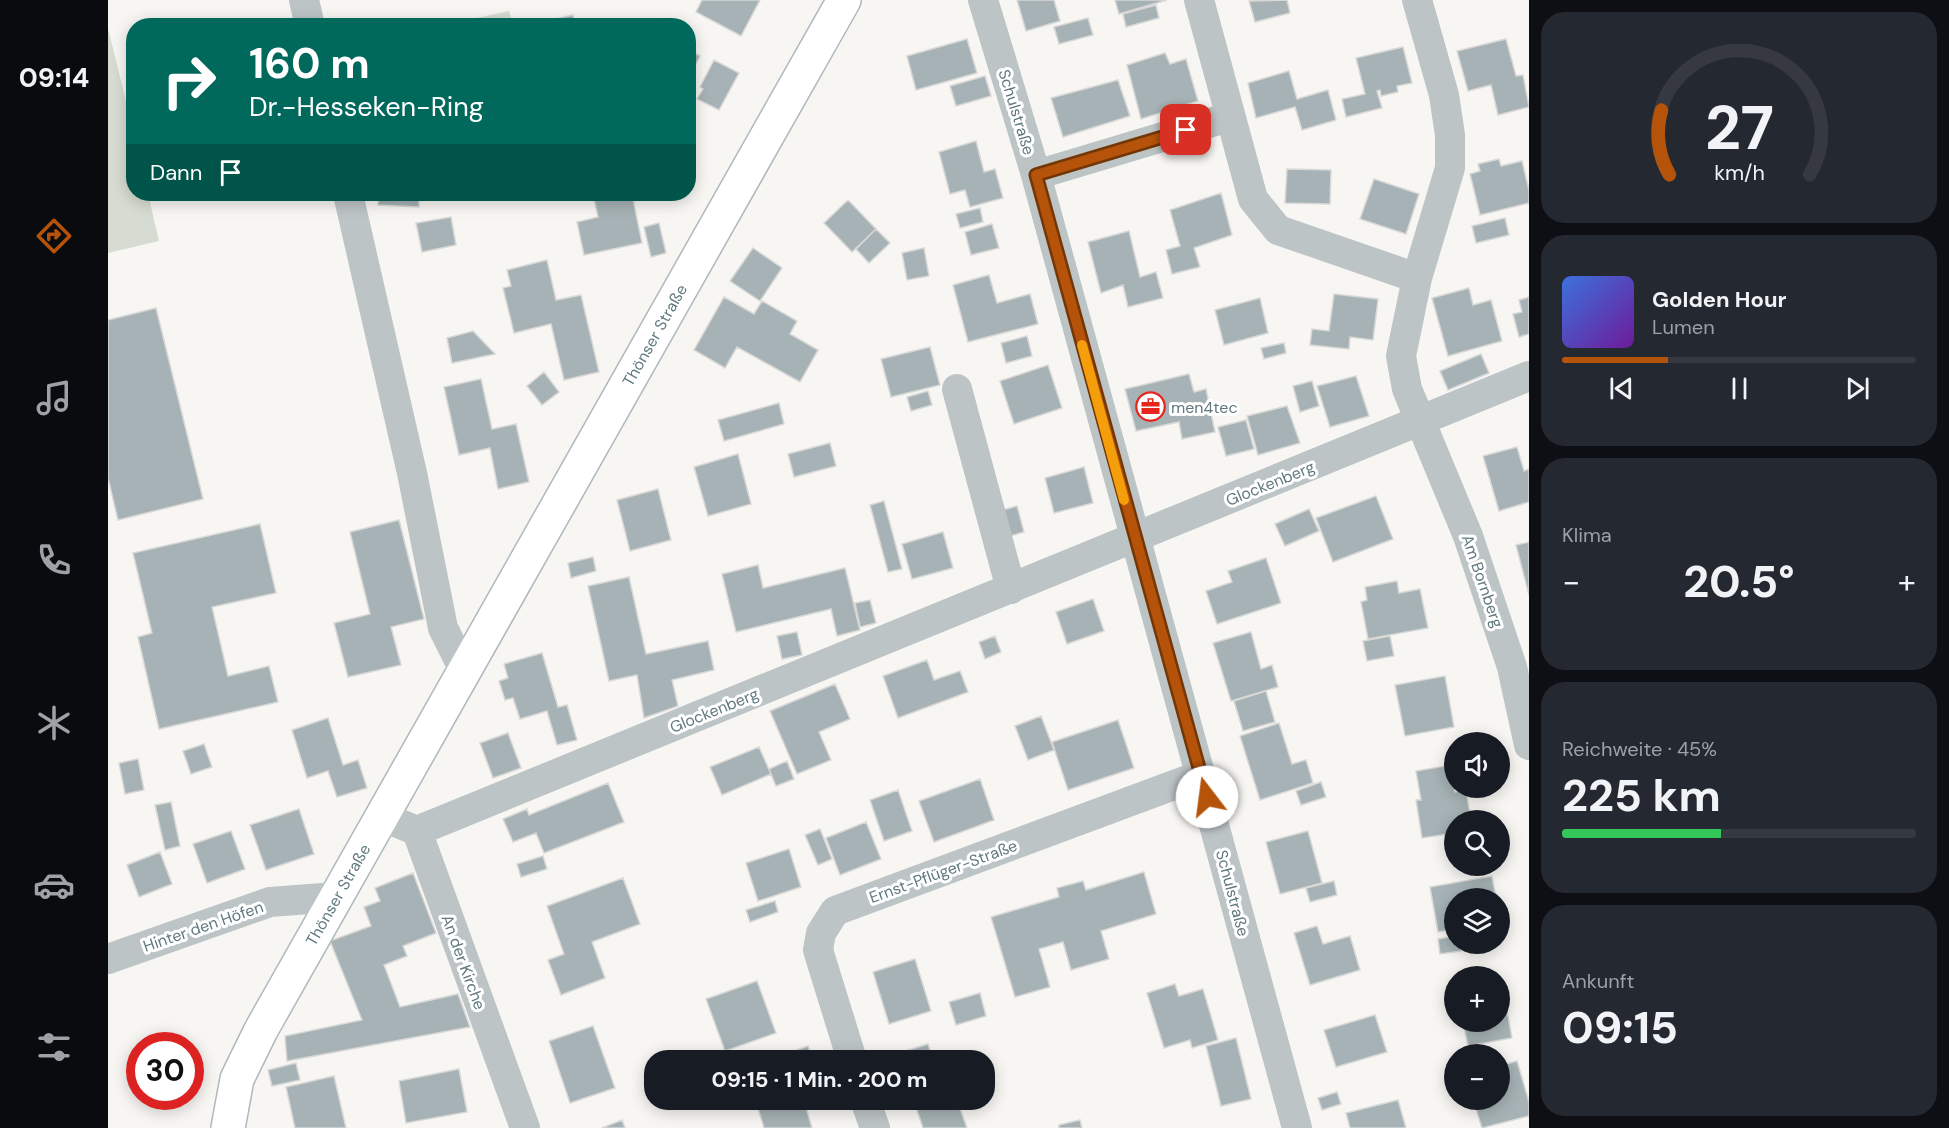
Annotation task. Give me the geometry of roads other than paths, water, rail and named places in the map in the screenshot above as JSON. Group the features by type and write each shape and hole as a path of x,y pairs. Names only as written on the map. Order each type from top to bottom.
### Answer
{"street":[{"path":"304,0 308,18"},
{"name":"Thönser Straße","path":"228,1128 237,1079 261,1030 844,0"},
{"name":"Schulstraße","path":"983,0 1036,175 1297,1128"},
{"path":"1199,0 1253,199 1278,230 1417,278"},
{"name":"Am Bornberg","path":"1417,0 1443,94 1450,135 1450,168 1417,278 1401,356 1407,389 1468,536 1512,667 1529,745"},
{"path":"1036,175 1230,117"},
{"path":"350,201 412,473 443,628 464,670"},
{"name":"Glockenberg","path":"417,831 1529,376"},
{"path":"957,389 1011,589"},
{"name":"Ernst-Pflüger-Straße","path":"849,1050 818,950 821,933 835,911 1201,775"},
{"path":"382,816 417,831"},
{"name":"An der Kirche","path":"417,831 525,1128"},
{"name":"Hinter den Höfen","path":"108,959 270,903 336,897"},
{"path":"869,1110 875,1128"}],"place":[{"name":"men4tec","path":"1150,407"}]}
